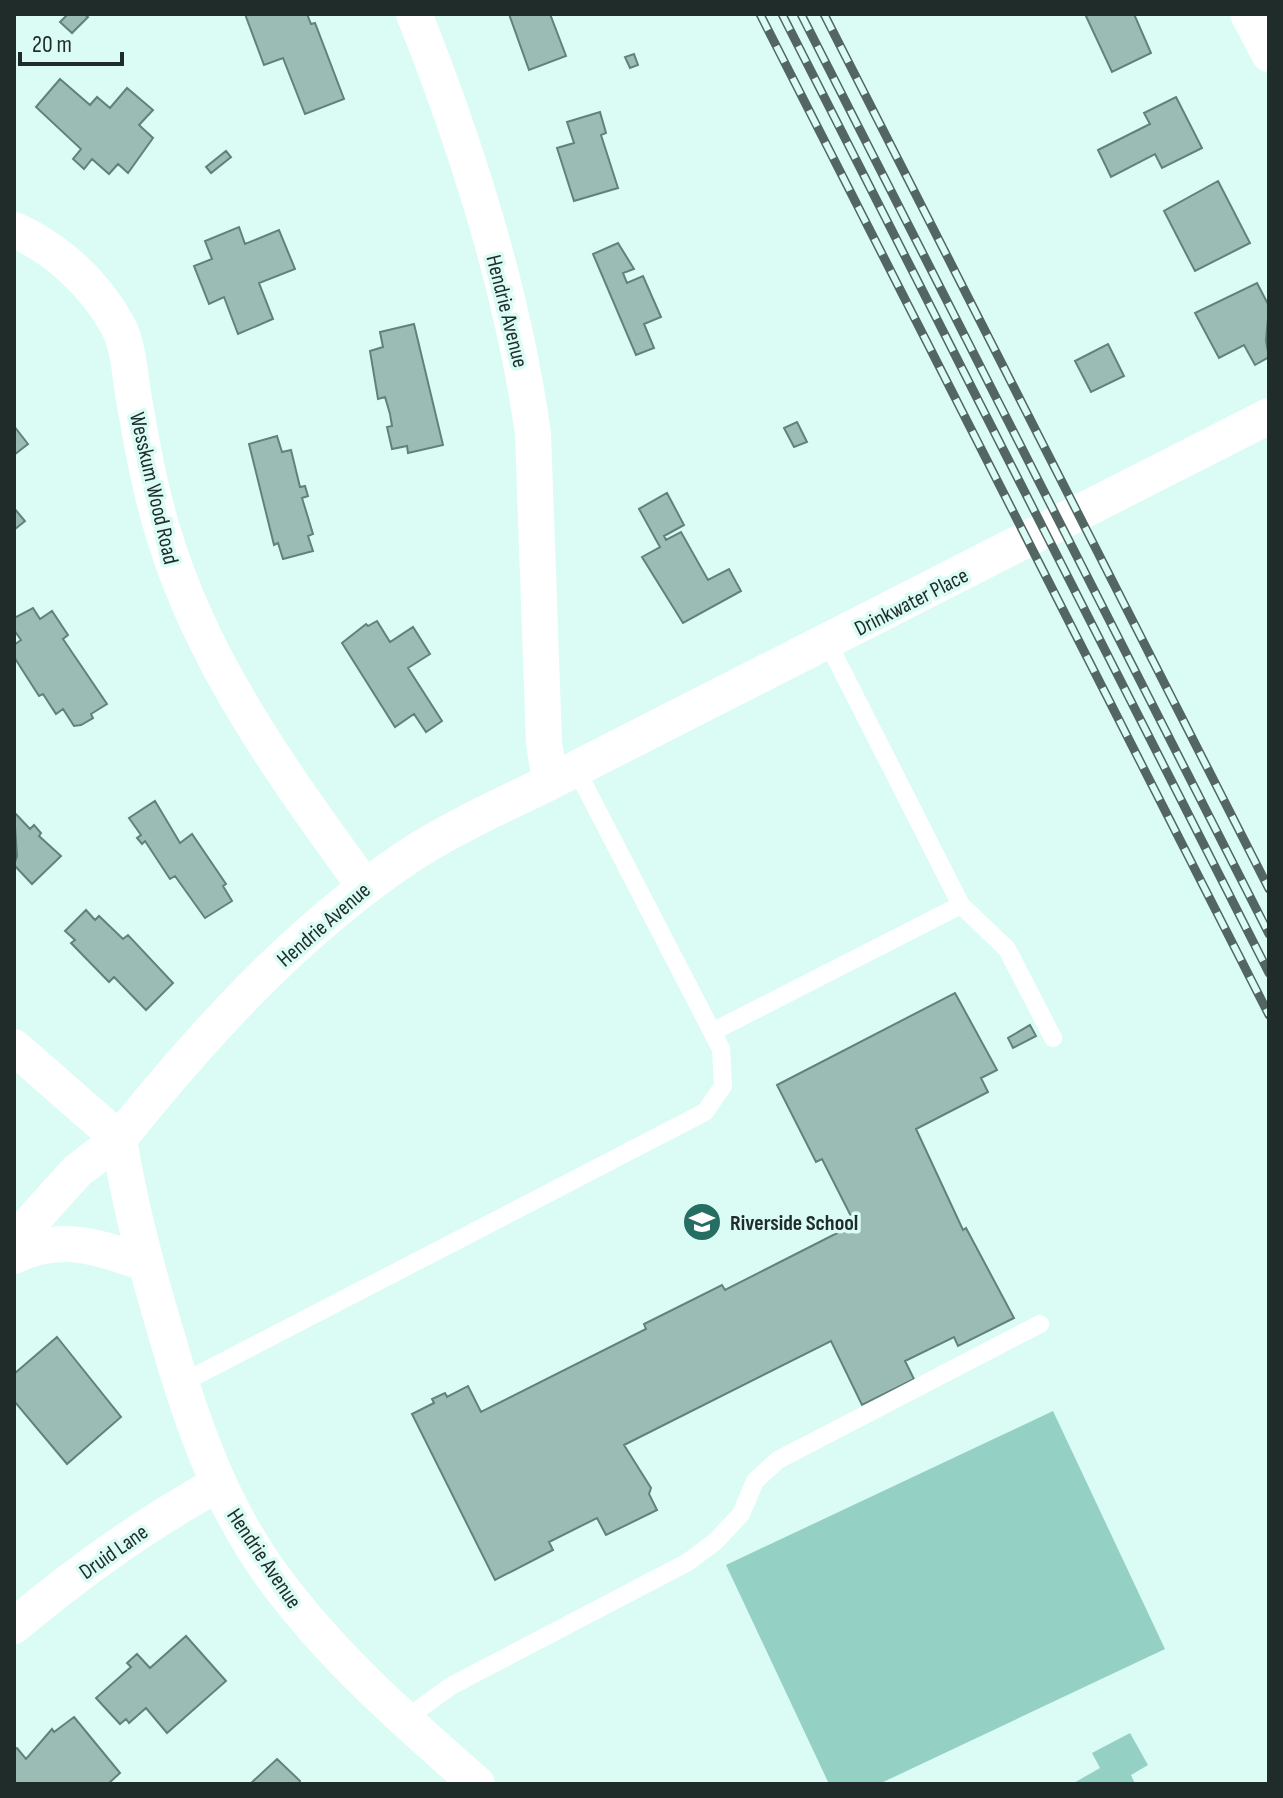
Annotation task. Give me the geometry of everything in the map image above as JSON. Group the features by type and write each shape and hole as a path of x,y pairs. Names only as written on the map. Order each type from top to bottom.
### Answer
{"street":[{"name":"Hendrie Avenue","path":"414,14 443,88 482,208 511,311 526,386 534,447 544,743 563,775 441,836 365,887 321,922 256,984 174,1071 119,1139 144,1263 180,1384 218,1484 252,1544 295,1605 346,1665 477,1784"},
{"path":"1248,14 1269,54"},
{"name":"Wesskum Wood Road","path":"14,230 61,259 84,279 120,330 153,495 176,573 192,610 215,659 274,757 365,887"},
{"name":"Drinkwater Place","path":"563,775 828,643 1269,416"},
{"path":"14,1047 119,1139 77,1171 14,1241"},
{"path":"14,1256 46,1244 71,1243 96,1246 144,1263"},
{"name":"Druid Lane","path":"14,1626 56,1591 171,1510 218,1484"}],"lane":[{"path":"828,643 961,905 1007,949 1053,1038"},
{"path":"180,1384 705,1112 723,1086 721,1049 563,775"},
{"path":"712,1032 961,905"},
{"path":"404,1720 451,1686 688,1562 716,1541 741,1514 755,1481 778,1460 1040,1324"}],"green space":[{"path":"1053,1411 1165,1649 879,1784 829,1784 726,1565"},
{"path":"1130,1733 1148,1765 1131,1775 1135,1784 1072,1784 1100,1768 1092,1753"}],"building":[{"path":"68,14 88,17 72,33 60,22"},
{"path":"245,14 307,14 311,24 315,23 344,99 305,114 283,58 264,65"},
{"path":"509,14 550,14 566,56 529,70"},
{"path":"1085,14 1134,14 1151,53 1112,72"},
{"path":"634,54 638,65 630,68 625,57"},
{"path":"60,79 90,105 97,97 110,108 127,88 153,110 139,125 153,138 128,173 118,164 109,174 92,159 84,169 73,159 81,149 36,107"},
{"path":"1176,97 1202,148 1162,168 1155,154 1111,177 1098,150 1150,124 1144,113"},
{"path":"600,112 606,133 601,135 618,188 574,201 557,148 574,143 567,122"},
{"path":"226,151 231,157 211,173 206,167"},
{"path":"1218,181 1250,243 1195,271 1164,211"},
{"path":"239,227 245,244 279,230 295,269 259,283 273,319 238,334 224,297 209,304 194,266 212,259 205,241"},
{"path":"618,243 634,269 623,273 627,283 643,276 661,317 644,324 654,348 636,355 593,254"},
{"path":"1257,283 1269,306 1266,341 1269,357 1255,365 1244,345 1219,358 1195,313"},
{"path":"414,324 443,445 408,453 407,446 392,449 387,427 392,426 390,414 385,397 378,399 370,351 383,347 380,332"},
{"path":"1108,344 1124,376 1091,392 1075,361"},
{"path":"797,422 807,442 794,447 784,428"},
{"path":"14,426 28,444 14,455"},
{"path":"277,436 282,452 291,450 300,487 305,486 308,496 302,498 313,534 308,536 313,551 283,559 278,543 274,545 249,444"},
{"path":"667,493 684,525 664,536 666,540 681,532 708,580 729,569 741,591 683,623 642,557 660,547 639,509"},
{"path":"14,508 25,521 14,530"},
{"path":"33,608 40,619 52,611 68,635 63,639 107,704 81,725 74,726 63,709 56,714 43,694 39,696 14,657 14,645 21,640 14,630 14,618"},
{"path":"377,621 390,642 413,627 430,654 408,668 442,721 426,732 414,714 395,727 342,643 366,624 368,626"},
{"path":"155,801 180,843 192,834 226,884 223,886 232,901 205,918 175,876 170,879 145,841 142,844 137,838 141,835 129,818"},
{"path":"14,812 30,829 34,825 41,833 39,836 61,856 32,884 14,865 17,856"},
{"path":"86,910 95,920 99,916 123,939 128,935 173,983 146,1010 114,977 109,982 71,943 75,940 65,931"},
{"path":"955,993 997,1070 981,1078 988,1092 916,1129 963,1230 966,1228 1014,1318 958,1346 954,1337 905,1361 914,1379 862,1405 831,1341 624,1445 651,1488 649,1494 657,1510 606,1535 597,1518 549,1542 553,1550 495,1580 412,1414 434,1403 432,1399 445,1393 447,1397 468,1386 481,1412 646,1329 644,1324 722,1285 725,1290 855,1224 822,1159 816,1162 777,1085"},
{"path":"1030,1025 1036,1036 1013,1048 1008,1038"},
{"path":"57,1337 121,1417 67,1464 14,1401 14,1374"},
{"path":"186,1636 226,1681 167,1733 146,1708 129,1723 126,1719 120,1724 96,1698 131,1667 127,1663 137,1654 150,1668"},
{"path":"74,1717 120,1773 108,1784 14,1784 14,1750 17,1748 26,1759 52,1729 54,1732"},
{"path":"277,1759 300,1781 299,1784 250,1784"}],"railway":[{"path":"760,14 1269,1015"},
{"path":"782,14 1269,973"},
{"path":"801,14 1269,934"},
{"path":"824,14 1269,889"}],"place":[{"name":"Riverside School","path":"702,1222"}]}
